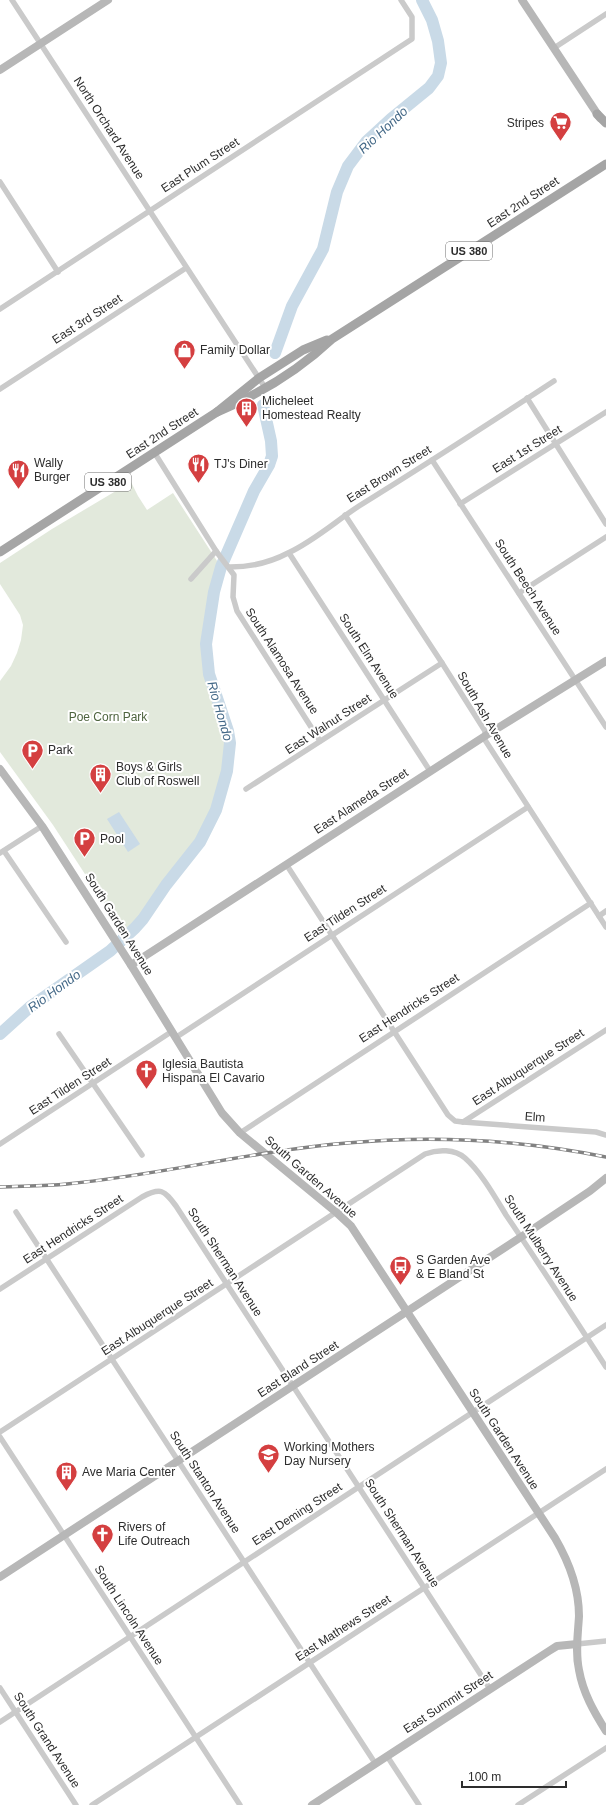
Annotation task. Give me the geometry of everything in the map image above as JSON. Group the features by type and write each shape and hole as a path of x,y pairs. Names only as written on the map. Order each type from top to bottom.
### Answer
{"main road":[{"path":"597,114 606,123"},
{"name":"East 2nd Street","path":"0,552 217,412 259,378 303,350 332,338 606,164"},
{"name":"East 2nd Street","path":"217,412 266,389 309,360 332,338"}],"street":[{"name":"North Orchard Avenue","path":"12,0 266,389"},
{"path":"0,70 108,0"},
{"name":"East Plum Street","path":"0,309 412,39 412,17 401,0"},
{"path":"522,0 606,127"},
{"path":"554,48 606,14"},
{"path":"0,182 58,272"},
{"name":"East 3rd Street","path":"0,389 186,268"},
{"name":"East Brown Street","path":"228,566 243,566 267,561 289,553 306,543 345,515 554,381"},
{"path":"527,398 606,524"},
{"name":"East 1st Street","path":"460,504 606,412"},
{"path":"154,452 217,553 228,566"},
{"name":"South Beech Avenue","path":"432,460 606,727"},
{"name":"South Ash Avenue","path":"345,515 442,663 485,731 485,740 606,927"},
{"path":"519,592 606,537"},
{"path":"191,579 217,553"},
{"name":"South Elm Avenue","path":"289,553 430,771"},
{"name":"South Alamosa Avenue","path":"228,566 234,575 233,597 236,611 320,741"},
{"name":"East Alameda Street","path":"131,965 430,771 606,661"},
{"name":"East Walnut Street","path":"246,790 442,663"},
{"name":"South Garden Avenue","path":"0,769 42,826 123,952 222,1113 240,1132 337,1213 355,1232 562,1550 573,1577 578,1606 578,1666 582,1684 592,1708 606,1731"},
{"name":"East Tilden Street","path":"0,1144 94,1083 332,935 528,807"},
{"path":"42,826 2,852 66,942"},
{"path":"286,864 448,1115 454,1121 463,1122"},
{"name":"East Hendricks Street","path":"240,1132 590,903"},
{"path":"599,916 606,911"},
{"name":"East Albuquerque Street","path":"463,1122 606,1030"},
{"path":"59,1034 142,1155"},
{"name":"Elm","path":"463,1122 596,1132 606,1135"},
{"name":"East Albuquerque Street","path":"0,1432 337,1213 425,1154 436,1151 450,1151"},
{"name":"South Mulberry Avenue","path":"450,1151 461,1155 470,1164 521,1237 606,1367"},
{"name":"East Bland Street","path":"0,1577 521,1237 590,1191 606,1178"},
{"name":"East Hendricks Street","path":"0,1289 142,1197 152,1192 161,1190"},
{"name":"South Sherman Avenue","path":"161,1190 169,1196 176,1206 292,1387 490,1689"},
{"name":"South Stanton Avenue","path":"16,1212 375,1764"},
{"name":"East Deming Street","path":"0,1722 606,1325"},
{"name":"South Lincoln Avenue","path":"0,1437 240,1805"},
{"name":"East Mathews Street","path":"92,1805 425,1589 606,1469"},
{"name":"East Summit Street","path":"312,1805 554,1648 606,1641"},
{"name":"South Grand Avenue","path":"0,1688 76,1805"},
{"path":"518,1805 606,1748"},
{"path":"387,1756 419,1805"}],"green space":[{"name":"Poe Corn Park","path":"131,482 147,510 173,493 221,567 210,611 208,626 208,658 213,686 228,729 230,756 226,781 218,807 207,831 193,852 126,937 53,825 0,752 0,681 11,666 17,653 23,625 20,615 0,584 0,563 52,529"}],"water":[{"path":"119,812 140,844 128,852 107,819"}],"waterway":[{"name":"Rio Hondo","path":"275,353 292,306 323,249 337,192 348,166 366,142 429,88 438,76 441,63 438,41 432,20 422,0"},
{"name":"Rio Hondo","path":"0,1034 30,1007 110,951 135,928 200,842 216,810 227,771 230,743 228,731 209,674 206,644 214,592 221,567 254,491 269,465 272,456 271,441 263,405"}],"railway":[{"path":"0,1187 59,1185 102,1180 312,1147 412,1139 444,1139 509,1143 574,1151 606,1157"}],"place":[{"name":"Stripes","path":"560,142"},
{"name":"Family Dollar","path":"185,370"},
{"name":"Micheleet Homestead Realty","path":"246,428"},
{"name":"TJ's Diner","path":"198,484"},
{"name":"Wally Burger","path":"19,490"},
{"name":"Park","path":"32,770"},
{"name":"Boys & Girls Club of Roswell","path":"100,794"},
{"name":"Pool","path":"84,858"},
{"name":"Iglesia Bautista Hispana El Cavario","path":"146,1090"},
{"name":"S Garden Ave & E Bland St","path":"400,1286"},
{"name":"Working Mothers Day Nursery","path":"268,1474"},
{"name":"Ave Maria Center","path":"67,1492"},
{"name":"Rivers of Life Outreach","path":"102,1554"}]}
